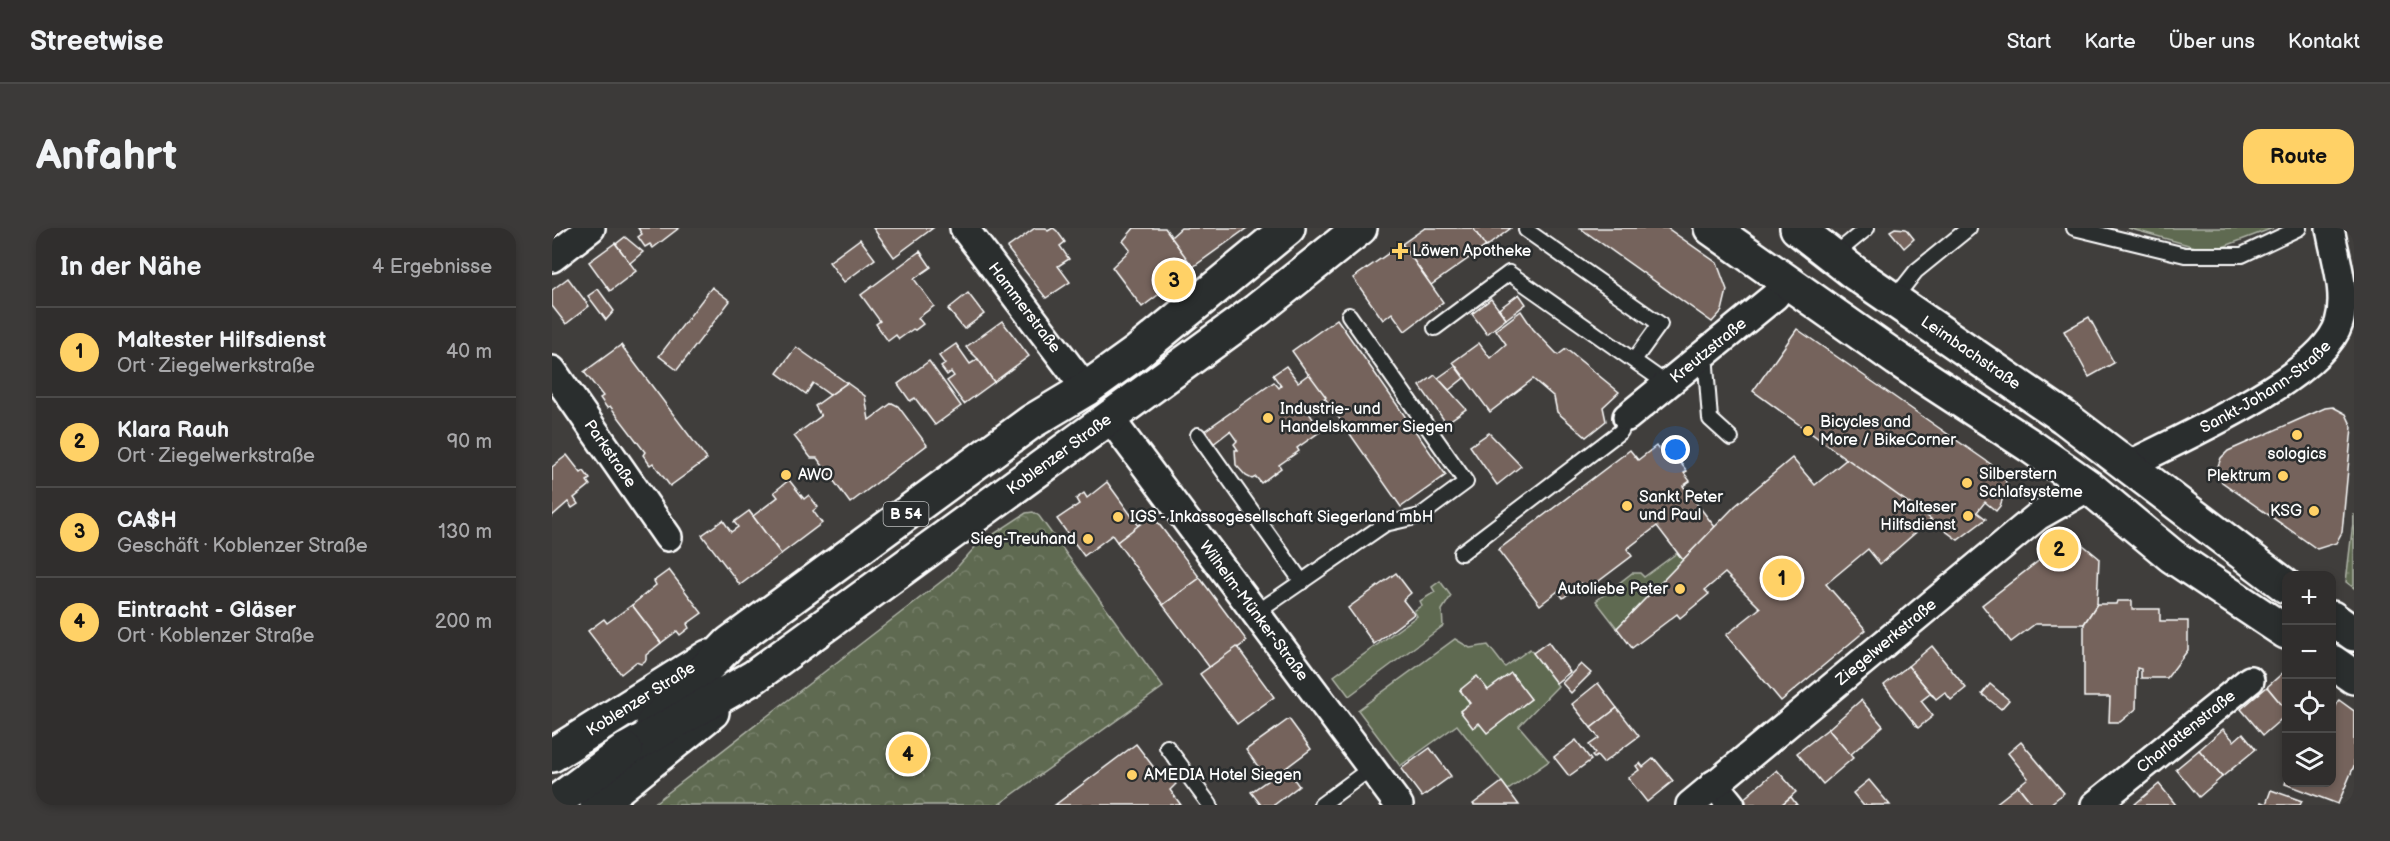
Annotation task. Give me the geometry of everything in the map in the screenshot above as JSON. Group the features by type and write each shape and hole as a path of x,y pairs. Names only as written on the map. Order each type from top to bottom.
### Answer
{"main road":[{"name":"Koblenzer Straße","path":"552,755 730,643 1031,422 1086,389 1136,353 1288,228"},
{"name":"Koblenzer Straße","path":"597,805 754,677 1257,310 1360,228"},
{"path":"1711,228 2089,487 2172,556 2282,629"},
{"path":"1786,281 1815,242"},
{"name":"Leimbachstraße","path":"1815,242 2064,417 2282,583"},
{"path":"1086,389 1108,417"},
{"path":"2089,487 2127,466"},
{"path":"2336,621 2354,634"},
{"name":"Koblenzer Straße","path":"626,750 730,643"},
{"path":"2336,665 2354,677"},
{"name":"Koblenzer Straße","path":"626,750 754,677"},
{"name":"B 54","path":"552,805 626,750"}],"street":[{"path":"552,258 591,228"},
{"name":"Hammerstraße","path":"964,228 1086,389"},
{"name":"Sankt-Johann-Straße","path":"2127,466 2194,432 2273,387 2307,365 2326,348 2339,322 2342,307 2341,285 2330,228"},
{"name":"Kreutzstraße","path":"1627,417 1775,296 1786,281"},
{"name":"Parkstraße","path":"552,370 668,537"},
{"name":"Wilhelm-Münker-Straße","path":"1108,417 1398,805"},
{"name":"Ziegelwerkstraße","path":"1690,805 1723,795 2038,516 2089,487"},
{"name":"Charlottenstraße","path":"2095,805 2250,680"}],"lane":[{"path":"1815,242 1867,228"},
{"path":"1893,299 1916,271 1969,228"},
{"path":"2074,228 2185,255 2242,255 2299,228"},
{"path":"1526,230 1660,324 1634,360"},
{"path":"1435,328 1509,273 1668,384"},
{"path":"1256,613 1385,524 1420,516 1466,482 1349,315"},
{"path":"1705,353 1710,419 1731,438"},
{"path":"1461,553 1621,430 1627,417"},
{"path":"1198,435 1302,582"},
{"path":"1167,747 1210,805"},
{"path":"1322,805 1371,768"}],"green space":[{"path":"2128,228 2273,228 2220,248 2199,248"},
{"path":"1033,512 1039,516 1163,687 998,805 652,805 951,574 977,545 1026,513"},
{"path":"2354,514 2354,588 2346,582"},
{"path":"1677,553 1683,560 1617,628 1596,601 1632,573 1640,573 1644,577"},
{"path":"1440,581 1451,596 1442,610 1443,626 1349,696 1334,676 1417,616 1414,611 1422,605 1420,601 1435,592 1432,587"},
{"path":"1455,639 1470,648 1488,645 1505,667 1530,649 1558,686 1519,726 1549,761 1508,790 1457,725 1400,766 1358,710","holes":["1511,673 1531,699 1473,728 1460,711 1470,703 1460,690 1477,677 1488,690"]}],"building":[{"path":"638,228 679,228 653,248 650,244 645,247 638,237 642,234"},
{"path":"873,228 933,228 894,257"},
{"path":"1035,228 1046,228 1048,231 1053,228 1057,231 1065,242 1060,246 1069,259 1058,266 1070,282 1046,298 1007,248"},
{"path":"1134,228 1165,228 1194,268 1142,307 1112,267 1130,250 1123,241"},
{"path":"1181,228 1247,228 1193,267 1171,237"},
{"path":"1425,228 1473,228 1486,246 1431,285 1402,244"},
{"path":"1473,228 1511,228 1486,247"},
{"path":"1580,228 1667,228 1717,263 1727,290 1722,311 1712,322"},
{"path":"1895,228 1906,229 1914,239 1904,248 1890,231"},
{"path":"625,237 643,252 630,263 616,244"},
{"path":"860,239 875,259 844,282 829,262"},
{"path":"615,243 636,271 610,291 589,262"},
{"path":"1402,244 1443,302 1405,331 1392,313 1383,320 1353,278"},
{"path":"920,251 931,267 914,279 934,306 918,318 923,324 899,339 896,335 888,341 876,324 880,321 861,295"},
{"path":"568,278 589,306 566,324 552,306 552,290"},
{"path":"712,287 730,301 677,370 659,356"},
{"path":"598,289 614,311 606,320 588,296"},
{"path":"968,293 984,314 964,329 948,309"},
{"path":"1519,294 1526,304 1506,319 1499,309"},
{"path":"1491,299 1506,319 1487,334 1472,314"},
{"path":"1521,311 1533,329 1558,355 1566,349 1619,392 1603,407 1606,421 1586,437 1557,412 1554,397 1533,379 1490,412 1453,362 1479,343 1490,358 1506,344 1496,330"},
{"path":"2089,317 2114,363 2089,377 2064,331"},
{"path":"1337,319 1446,475 1401,507 1292,351"},
{"path":"1002,321 1029,356 994,382 978,359 966,347"},
{"path":"1797,329 1995,467 2005,478 2007,487 1996,511 1985,502 1977,512 1986,519 1958,540 1753,391"},
{"path":"956,344 970,364 978,359 994,382 964,404 947,381 954,376 951,372 947,375 941,367 945,364 939,356"},
{"path":"621,345 707,459 670,486 653,463 650,465 643,455 645,452 610,406 607,408 600,398 603,396 584,372"},
{"path":"796,347 847,383 830,395 813,383 806,394 777,373"},
{"path":"929,361 961,406 935,425 915,398 910,401 898,384"},
{"name":"Industrie- und Handelskammer Siegen","path":"1286,366 1298,382 1309,374 1326,397 1307,410 1321,431 1297,448 1299,451 1279,465 1281,468 1261,483 1256,477 1252,479 1246,476 1236,465 1235,450 1238,450 1234,444 1237,441 1230,431 1212,445 1203,432 1274,382 1279,388 1281,386 1273,375"},
{"path":"1455,366 1464,378 1449,390 1438,378"},
{"path":"1435,375 1466,409 1446,423 1420,386"},
{"path":"847,383 865,396 869,420 892,403 898,406 927,445 850,503 817,458 811,458 794,436 821,416 815,406"},
{"name":"Plektrum","path":"2333,407 2346,414 2352,427 2342,532 2336,543 2317,549 2222,482 2217,469 2221,458 2228,451 2325,408"},
{"path":"1489,433 1521,466 1497,485 1470,446"},
{"name":"Sankt Peter und Paul","path":"1663,445 1669,452 1671,451 1687,471 1684,473 1690,481 1683,486 1715,527 1683,560 1657,526 1627,549 1632,556 1587,590 1582,583 1563,598 1558,591 1540,605 1498,550 1630,450 1638,460 1656,446 1658,449"},
{"path":"567,455 581,473 584,471 590,479 587,481 590,485 574,498 578,504 572,508 568,502 552,516 552,467"},
{"path":"1792,458 1815,485 1847,459 1931,519 1880,564 1868,549 1826,584 1866,630 1781,701 1726,635 1760,608 1725,573 1705,590 1709,594 1680,618 1677,614 1632,648 1617,628 1735,506"},
{"path":"789,480 804,499 809,495 818,507 813,511 822,523 781,554 749,511 753,516 778,497 774,492"},
{"path":"1107,482 1139,526 1117,542 1112,535 1084,556 1057,519 1079,504 1076,499 1084,493 1087,498"},
{"path":"749,511 781,554 740,585 702,535 723,520 731,532 738,527 734,522"},
{"path":"1152,515 1200,578 1163,605 1117,542"},
{"path":"2069,545 2083,545 2099,558 2097,604 2084,624 2035,624 2011,642 1982,605 2041,559 2068,560"},
{"path":"669,570 702,613 687,624 689,628 680,635 677,631 661,643 632,605 656,585 654,581"},
{"path":"1396,573 1411,593 1403,600 1414,614 1374,644 1348,608"},
{"path":"1200,578 1247,641 1210,668 1163,605"},
{"path":"2117,601 2132,601 2132,609 2160,609 2160,621 2188,621 2188,650 2167,678 2141,678 2141,669 2137,668 2136,709 2120,722 2109,722 2110,697 2084,697 2084,624 2097,604 2116,604"},
{"path":"632,605 661,643 646,655 646,660 641,664 636,662 621,674 588,631 604,619 607,623"},
{"path":"1548,642 1570,672 1556,683 1533,653"},
{"path":"1932,646 1966,688 1951,700 1945,692 1936,699 1908,666"},
{"path":"1237,647 1274,697 1237,724 1200,674"},
{"path":"1581,664 1591,673 1571,693 1562,683"},
{"path":"1908,666 1934,697 1930,694 1921,701 1933,716 1918,728 1884,685"},
{"path":"1511,673 1531,699 1487,733 1479,723 1473,728 1460,711 1470,703 1460,690 1477,676 1488,690"},
{"path":"2282,674 2282,705 2267,687"},
{"path":"1598,683 1617,708 1591,728 1572,704"},
{"path":"1990,684 2009,700 2001,709 1982,694"},
{"path":"2267,687 2282,705 2282,718 2263,735 2241,709"},
{"path":"1861,700 1883,726 1850,755 1828,729"},
{"path":"2339,700 2354,711 2354,766 2338,804 2293,787 2336,787 2336,706"},
{"path":"1617,708 1639,736 1603,763 1597,756 1594,758 1592,756 1595,753 1589,745 1599,738 1591,728"},
{"path":"1289,719 1311,749 1286,768 1299,786 1274,805 1261,805 1251,792 1268,780 1246,750"},
{"path":"1828,729 1853,758 1823,784 1797,753"},
{"path":"2223,729 2234,741 2243,733 2256,749 2222,777 2199,750"},
{"path":"1576,740 1591,760 1569,776 1554,757"},
{"path":"2021,742 2064,793 2049,805 2033,805 2018,786 2028,778 2008,753"},
{"name":"AMEDIA Hotel Siegen","path":"1136,744 1158,773 1166,770 1176,784 1170,790 1181,805 1055,805"},
{"path":"1430,748 1451,776 1422,797 1401,769"},
{"path":"2199,750 2222,777 2199,797 2176,769"},
{"path":"1654,758 1673,781 1647,802 1628,778 1639,770 1636,766 1640,763 1643,767"},
{"path":"1777,770 1796,792 1781,805 1744,805 1741,801"},
{"path":"1869,780 1890,805 1863,805 1853,793"},
{"path":"1502,782 1519,805 1473,804"},
{"path":"2159,784 2176,805 2135,804"},
{"path":"2018,786 2033,805 1994,805"},
{"path":"2271,790 2302,801 2300,805 2260,805 2261,802 2266,804"},
{"path":"1791,797 1797,805 1781,805"}],"place":[{"name":"Löwen Apotheke","path":"1400,251"},
{"name":"CA$H","path":"1174,280"},
{"name":"Industrie- und Handelskammer Siegen","path":"1268,418"},
{"name":"Bicycles and More / BikeCorner","path":"1808,431"},
{"name":"sologics","path":"2297,435"},
{"name":"AWO","path":"786,475"},
{"name":"Plektrum","path":"2283,476"},
{"name":"Silberstern Schlafsysteme","path":"1967,483"},
{"name":"Sankt Peter und Paul","path":"1627,506"},
{"name":"KSG","path":"2314,511"},
{"name":"Malteser Hilfsdienst","path":"1968,516"},
{"name":"IGS - Inkassogesellschaft Siegerland mbH","path":"1118,517"},
{"name":"Sieg-Treuhand","path":"1088,539"},
{"name":"Klara Rauh","path":"2059,549"},
{"name":"Maltester Hilfsdienst","path":"1782,578"},
{"name":"Autoliebe Peter","path":"1680,589"},
{"name":"Eintracht - Gläser","path":"908,754"},
{"name":"AMEDIA Hotel Siegen","path":"1132,775"}]}
